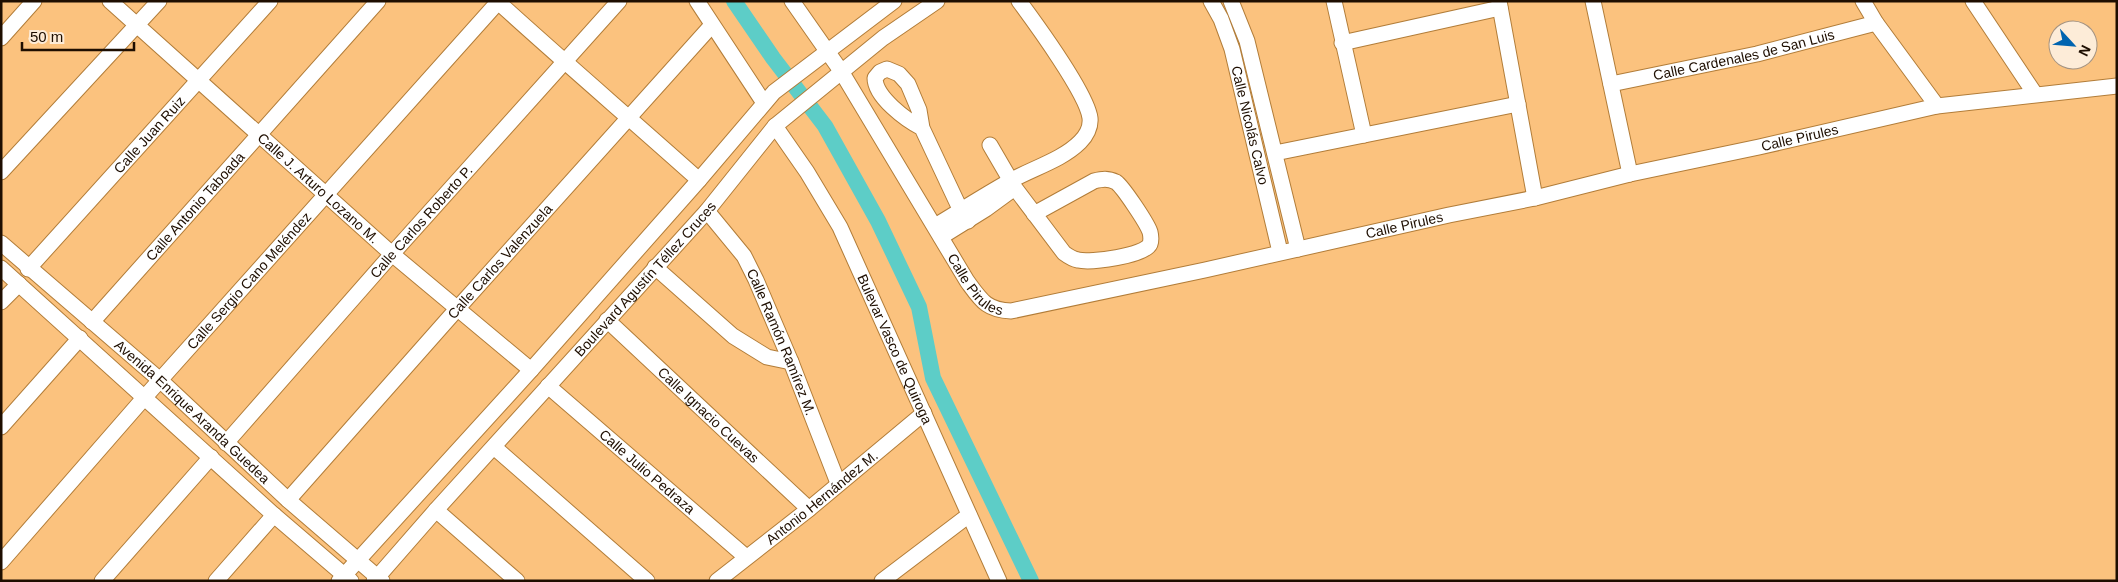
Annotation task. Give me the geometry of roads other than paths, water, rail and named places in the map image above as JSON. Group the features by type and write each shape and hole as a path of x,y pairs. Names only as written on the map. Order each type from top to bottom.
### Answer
{"street":[{"path":"1,38 34,1"},
{"name":"Calle J. Arturo Lozano M.","path":"110,1 392,254 531,370"},
{"path":"1,172 159,1"},
{"name":"Calle Juan Ruiz","path":"28,268 199,82 270,1"},
{"name":"Calle Antonio Taboada","path":"92,322 378,1"},
{"name":"Calle Carlos Roberto P.","path":"226,443 392,254 619,1"},
{"path":"697,1 712,25 769,98"},
{"name":"Calle Pirules","path":"792,1 841,71 980,300 989,307 1011,311 1449,215 1535,198 1630,174 1760,147 1937,106 2117,86"},
{"name":"Boulevard Agustín Téllez Cruces","path":"345,579 358,560 531,370 769,98 894,1"},
{"name":"Boulevard Agustín Téllez Cruces","path":"378,579 436,510 707,211 775,126 883,38 937,1"},
{"path":"938,232 965,216 1030,171 1062,154 1080,142 1087,133 1091,120 1087,107 1071,79 1019,1"},
{"name":"Calle Nicolás Calvo","path":"1211,1 1221,19 1232,49 1280,252"},
{"name":"Calle Nicolás Calvo","path":"1231,1 1247,41 1298,249"},
{"path":"1334,1 1342,44 1364,136"},
{"path":"1593,1 1630,174"},
{"path":"1863,1 1876,23 1937,106"},
{"path":"1973,1 2035,94"},
{"path":"498,2 564,63 699,180"},
{"name":"Calle Sergio Cano Meléndez","path":"1,562 144,398 498,2"},
{"path":"1342,44 1500,5 1535,198"},
{"name":"Calle Cardenales de San Luis","path":"1611,84 1757,54 1876,23"},
{"name":"Calle Carlos Valenzuela","path":"288,500 712,25"},
{"path":"1275,153 1518,104"},
{"name":"Bulevar Vasco de Quiroga","path":"775,126 807,172 840,227 998,581"},
{"path":"922,128 965,216"},
{"path":"990,145 1012,184 1034,214 1064,253 1078,260 1092,262 1140,252 1148,248 1151,242 1150,232 1123,188 1115,182 1104,178 1094,181 1034,214"},
{"name":"Calle Ramón Ramírez M.","path":"707,211 744,256 756,280 791,362 838,483"},
{"name":"Avenida Enrique Aranda Guedea","path":"1,243 160,380 288,500 378,579"},
{"path":"655,267 733,336 767,357 791,362"},
{"name":"Avenida Enrique Aranda Guedea","path":"1,268 345,579"},
{"path":"1,302 18,284"},
{"name":"Calle Ignacio Cuevas","path":"607,320 809,509"},
{"path":"1,427 80,338"},
{"name":"Calle Julio Pedraza","path":"548,386 746,557"},
{"name":"Antonio Hernández M.","path":"717,581 809,509 924,413"},
{"path":"494,447 647,581"},
{"path":"102,581 211,457"},
{"path":"436,510 517,581"},
{"path":"216,581 274,515"},
{"path":"882,581 969,515"}],"waterway":[{"path":"734,1 773,58 825,126 878,221 919,307 933,378 1031,581"}]}
